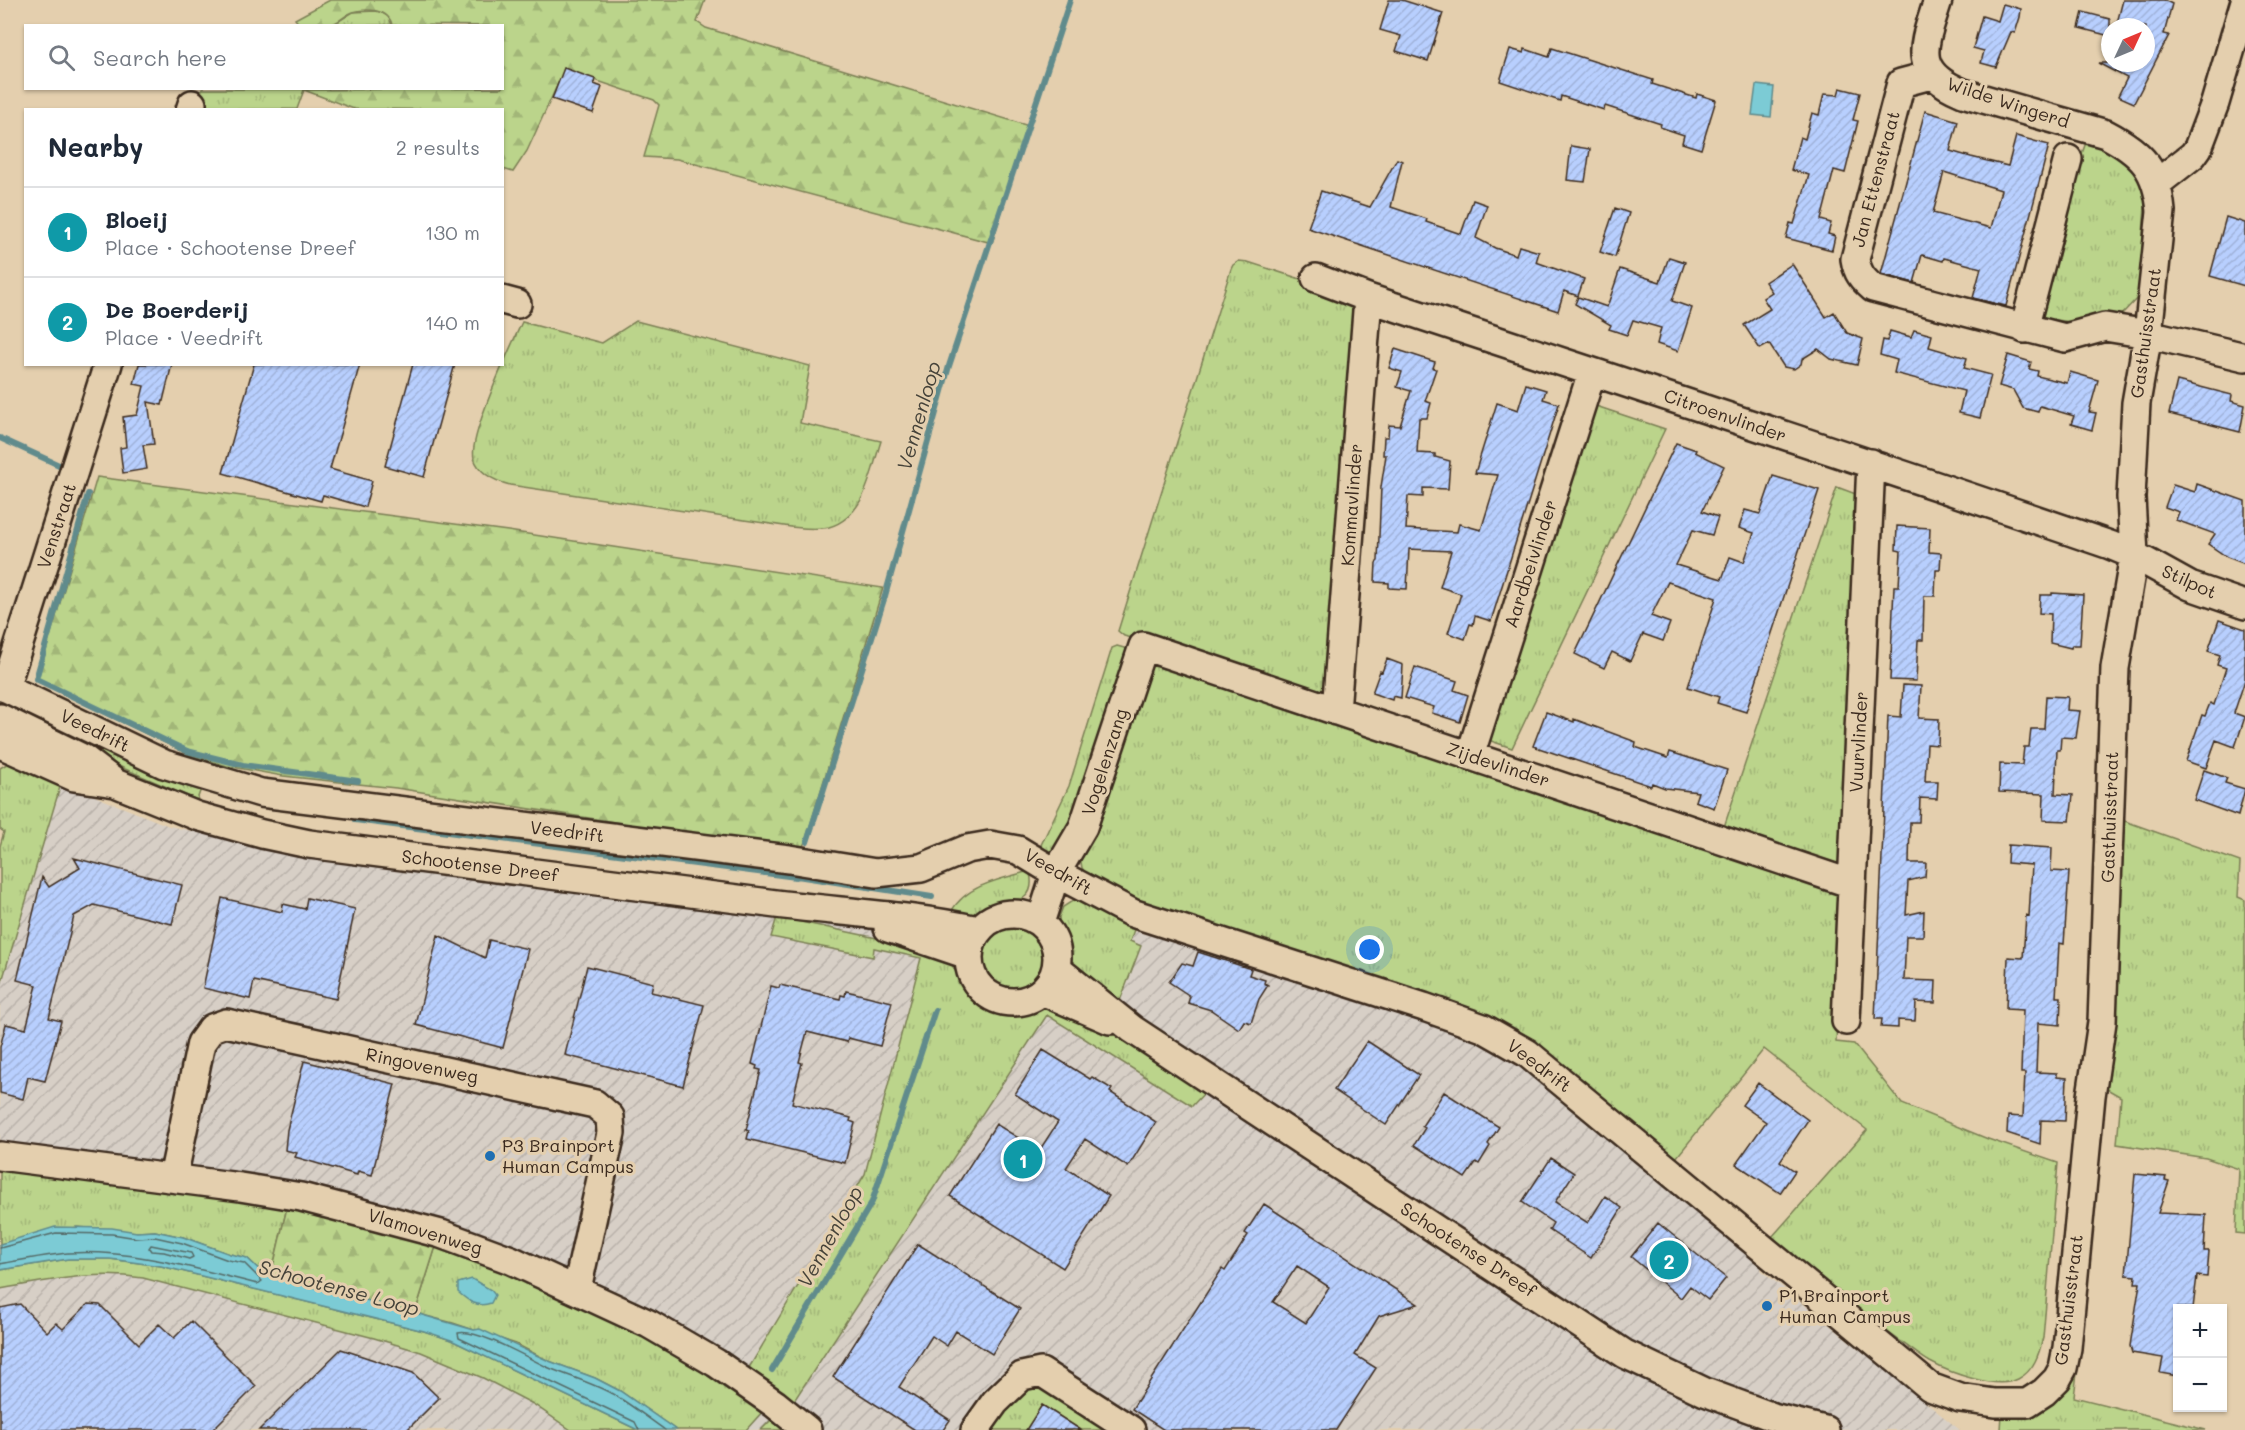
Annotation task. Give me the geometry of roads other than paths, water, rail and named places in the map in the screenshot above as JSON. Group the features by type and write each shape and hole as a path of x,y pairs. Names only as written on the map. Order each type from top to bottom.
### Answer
{"street":[{"name":"Wilde Wingerd","path":"1938,0 1926,41 1925,60 1931,75 1945,86 1963,93 2106,134 2127,145 2141,156 2153,176"},
{"path":"2153,176 2193,155 2198,148 2215,104 2245,1"},
{"name":"Jan Ettenstraat","path":"1931,75 1901,83 1855,258 1857,271 1863,280 1873,288 2065,338 2105,327 2148,334 2245,357"},
{"path":"2024,329 2068,159"},
{"name":"Gasthuisstraat","path":"1995,1403 2027,1403 2044,1392 2057,1379 2063,1368 2067,1348 2091,1096 2102,1022 2115,668 2134,555 2131,497 2136,403 2148,334 2162,211 2160,194 2153,176"},
{"name":"Citroenvlinder","path":"1316,278 1368,298 1760,429 1871,463 2134,555"},
{"name":"Kommavlinder","path":"1336,711 1368,298"},
{"name":"Venstraat","path":"2,687 107,366"},
{"name":"Aardbeivlinder","path":"1470,756 1592,372"},
{"name":"Vuurvlinder","path":"1846,1020 1871,463"},
{"name":"Stilpot","path":"2134,555 2190,586 2245,605"},
{"name":"Zijdevlinder","path":"1143,646 1852,884"},
{"name":"Vogelenzang","path":"1029,919 1036,892 1056,873 1083,827 1143,646"},
{"name":"Veedrift","path":"2,687 164,764 261,793 876,873 921,868 967,849 990,845 1018,850 1132,913 1482,1028 1527,1053 1930,1387 1960,1398 1995,1403"},
{"name":"Schootense Dreef","path":"0,718 84,759 115,783"},
{"name":"Schootense Dreef","path":"0,744 74,777 115,783 197,816 309,844 939,922 973,943"},
{"path":"1003,915 1029,919 1049,932 1054,943 1057,955 1056,968 1051,981 1042,992 1027,1000 1009,1002 993,998 979,987 970,972 973,943 989,920 996,917 1003,915"},
{"name":"Schootense Dreef","path":"1056,968 1132,1029 1625,1354 1705,1392 1773,1417 1825,1430"},
{"name":"Schootense Dreef","path":"1042,992 1132,1029"},
{"name":"Ringovenweg","path":"173,1178 201,1043 212,1028 226,1023 595,1104 610,1117 611,1133 577,1289"},
{"name":"Vlamovenweg","path":"0,1156 302,1197 441,1234 511,1260 649,1324 716,1363 776,1404 807,1430"},
{"path":"975,1430 995,1402 1022,1376 1041,1372 1131,1430"}],"water":[{"path":"1756,85 1774,87 1771,117 1752,115"},
{"path":"55,1227 155,1231 183,1237 247,1258 265,1275 398,1308 474,1330 480,1329 549,1361 595,1378 620,1391 676,1430 638,1430 451,1340 424,1331 161,1266 110,1259 68,1259 0,1270 0,1244"},
{"path":"472,1279 491,1290 495,1295 491,1303 481,1305 473,1303 458,1292 458,1283"}],"waterway":[{"name":"Vennenloop","path":"807,842 885,596 949,366 1070,0"},
{"path":"0,438 59,465"},
{"path":"88,494 36,679 187,751 243,765 358,781"},
{"path":"355,820 796,877"},
{"name":"Vennenloop","path":"797,876 932,897"},
{"name":"Vennenloop","path":"772,1370 872,1202 935,1010"}],"place":[{"name":"P3 Brainport Human Campus","path":"490,1156"},
{"name":"Bloeij","path":"1023,1159"},
{"name":"De Boerderij","path":"1669,1260"},
{"name":"P1 Brainport Human Campus","path":"1767,1306"}],"water label":[{"name":"Schootense Loop","path":"339,1288"}]}
